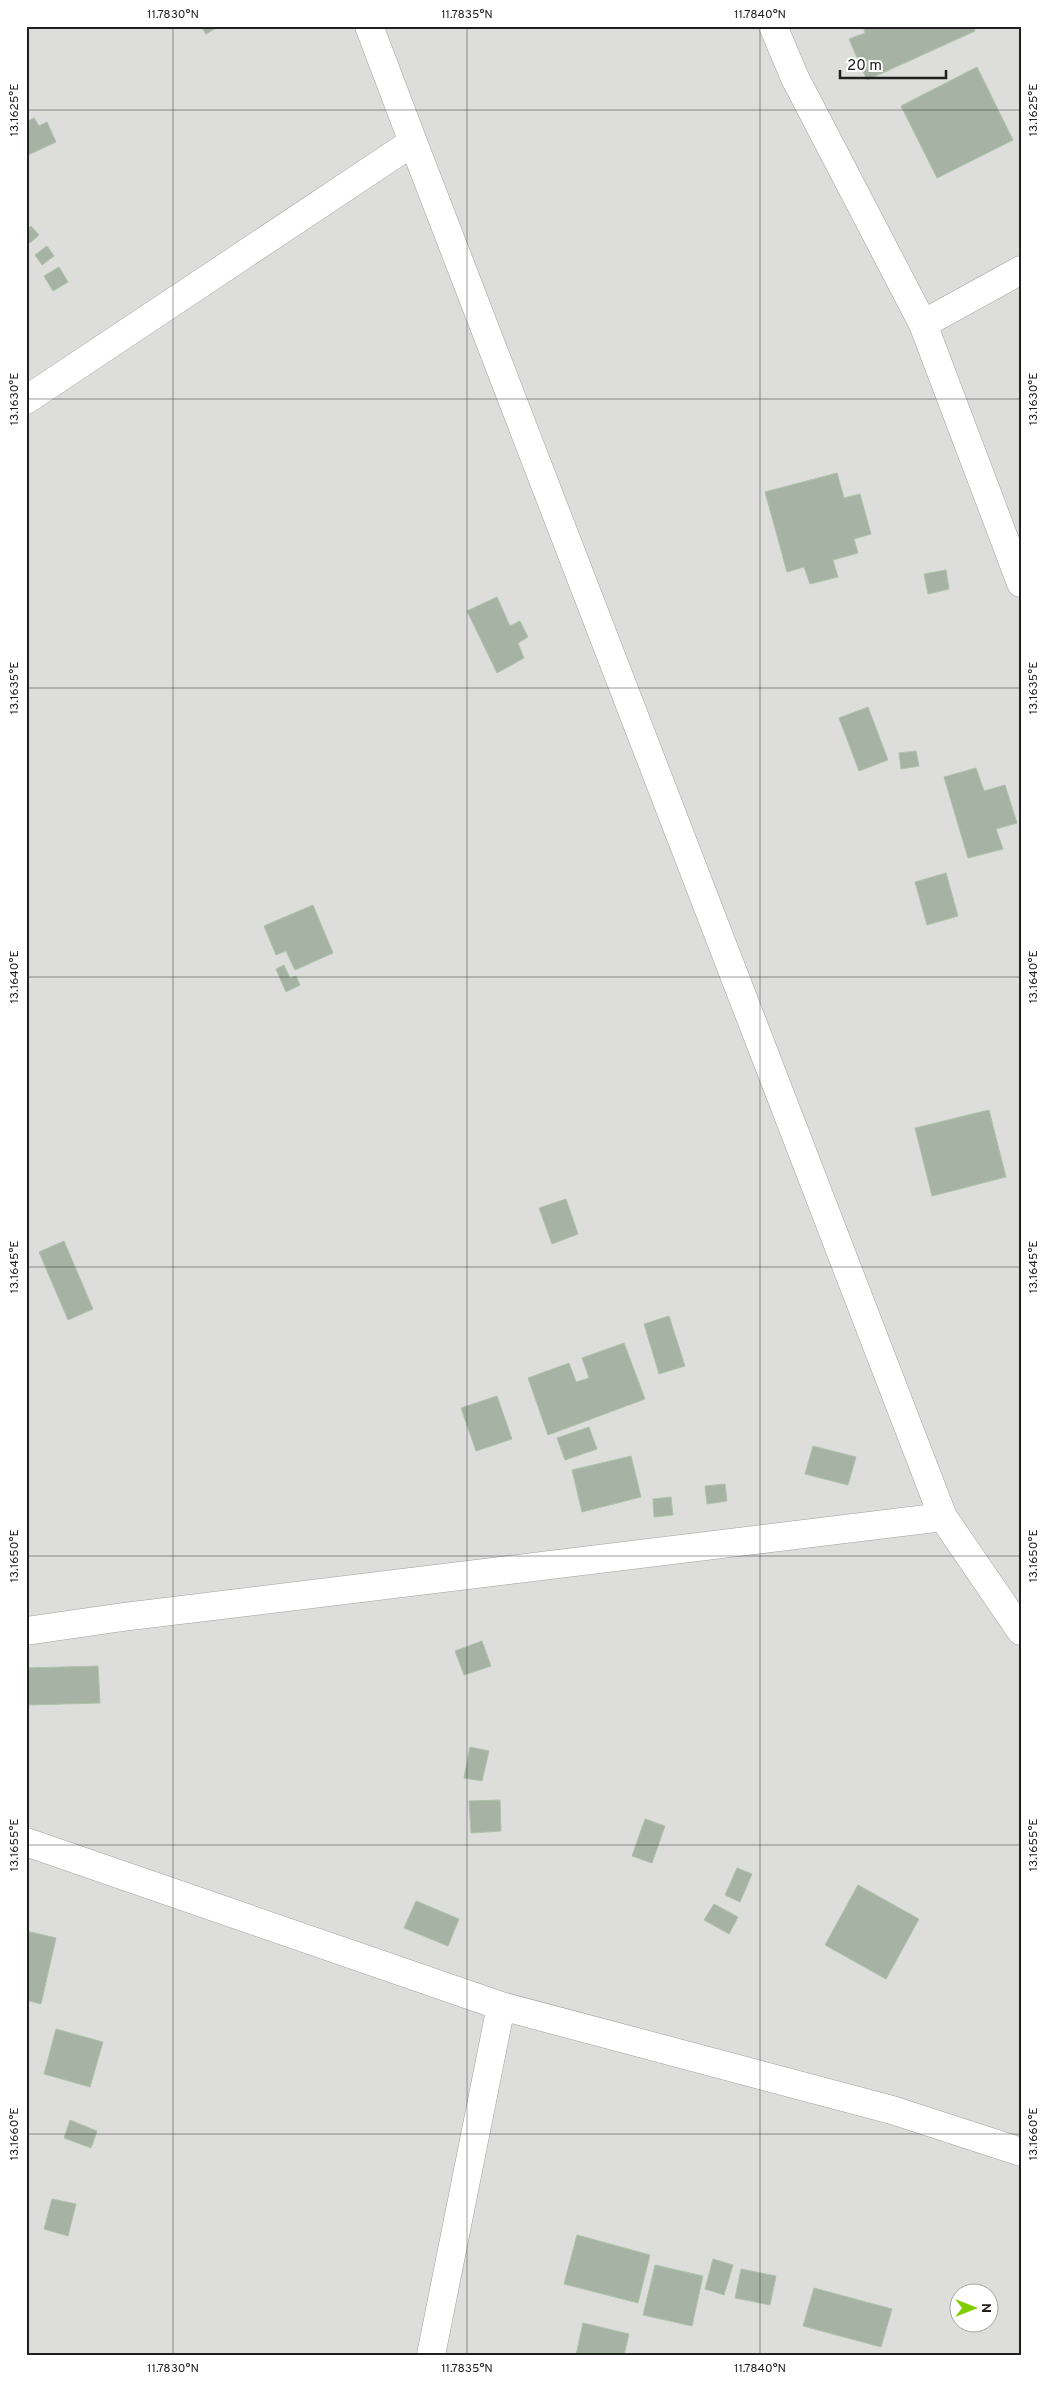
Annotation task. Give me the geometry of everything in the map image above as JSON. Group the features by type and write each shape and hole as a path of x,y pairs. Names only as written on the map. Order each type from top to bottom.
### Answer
{"street":[{"path":"369,26 943,1517 1021,1631"},
{"path":"773,26 795,78 923,324 1021,584"},
{"path":"26,400 413,142"},
{"path":"923,324 1021,270"},
{"path":"26,1630 132,1615 943,1517"},
{"path":"26,1842 501,2006 892,2110 1021,2152"},
{"path":"431,2355 501,2006"}],"shaded area":[{"path":"26,26 1021,26 1021,2355 26,2355"}],"building":[{"path":"201,26 220,26 206,34"},
{"path":"863,26 973,26 975,31 867,80 849,39 865,33"},
{"path":"977,67 1013,140 937,178 901,106"},
{"path":"34,118 39,126 47,122 56,142 26,156 26,122"},
{"path":"31,226 39,235 30,243 26,239 26,230"},
{"path":"47,246 54,256 42,265 35,255"},
{"path":"59,267 68,282 53,291 44,276"},
{"path":"837,473 844,498 860,494 871,534 854,539 858,553 833,560 838,577 810,584 804,567 787,572 765,492"},
{"path":"946,570 949,589 928,594 924,574"},
{"path":"497,597 510,626 520,621 528,637 518,643 524,658 497,673 467,611"},
{"path":"868,707 888,760 859,771 839,718"},
{"path":"916,751 919,766 901,769 899,753"},
{"path":"976,768 984,791 1005,785 1017,823 996,829 1003,849 968,858 944,777"},
{"path":"946,873 958,916 927,925 915,882"},
{"path":"313,905 333,953 295,970 286,951 276,955 264,926"},
{"path":"284,965 290,978 296,976 300,985 286,992 276,969"},
{"path":"989,1110 1006,1177 932,1196 915,1128"},
{"path":"566,1199 578,1234 552,1244 539,1208"},
{"path":"64,1241 93,1309 68,1320 39,1252"},
{"path":"669,1316 685,1366 659,1374 644,1324"},
{"path":"624,1343 645,1399 548,1435 528,1378 569,1363 576,1382 589,1378 582,1358"},
{"path":"497,1396 512,1439 476,1451 461,1408"},
{"path":"589,1427 597,1449 565,1460 557,1438"},
{"path":"813,1446 856,1457 848,1485 805,1474"},
{"path":"631,1456 641,1497 582,1512 572,1470"},
{"path":"725,1484 727,1501 707,1504 705,1486"},
{"path":"671,1497 673,1515 654,1517 653,1499"},
{"path":"482,1641 491,1666 464,1675 455,1651"},
{"path":"98,1666 100,1703 26,1705 26,1668"},
{"path":"470,1747 489,1751 482,1781 464,1778"},
{"path":"500,1800 501,1831 471,1833 469,1801"},
{"path":"645,1819 665,1826 652,1863 632,1856"},
{"path":"737,1868 752,1874 740,1902 725,1895"},
{"path":"858,1885 919,1919 886,1979 825,1945"},
{"path":"416,1901 459,1919 448,1946 404,1928"},
{"path":"714,1904 738,1917 729,1934 704,1920"},
{"path":"26,1931 56,1938 41,2004 26,2000"},
{"path":"56,2029 103,2042 90,2087 44,2074"},
{"path":"70,2120 97,2131 91,2148 64,2138"},
{"path":"52,2199 76,2204 68,2236 44,2229"},
{"path":"577,2235 650,2255 638,2303 564,2284"},
{"path":"713,2259 733,2265 724,2295 705,2289"},
{"path":"655,2265 703,2276 692,2326 643,2315"},
{"path":"741,2269 776,2276 770,2305 735,2298"},
{"path":"814,2288 892,2309 881,2347 803,2326"},
{"path":"583,2323 629,2334 624,2355 576,2355"}]}
